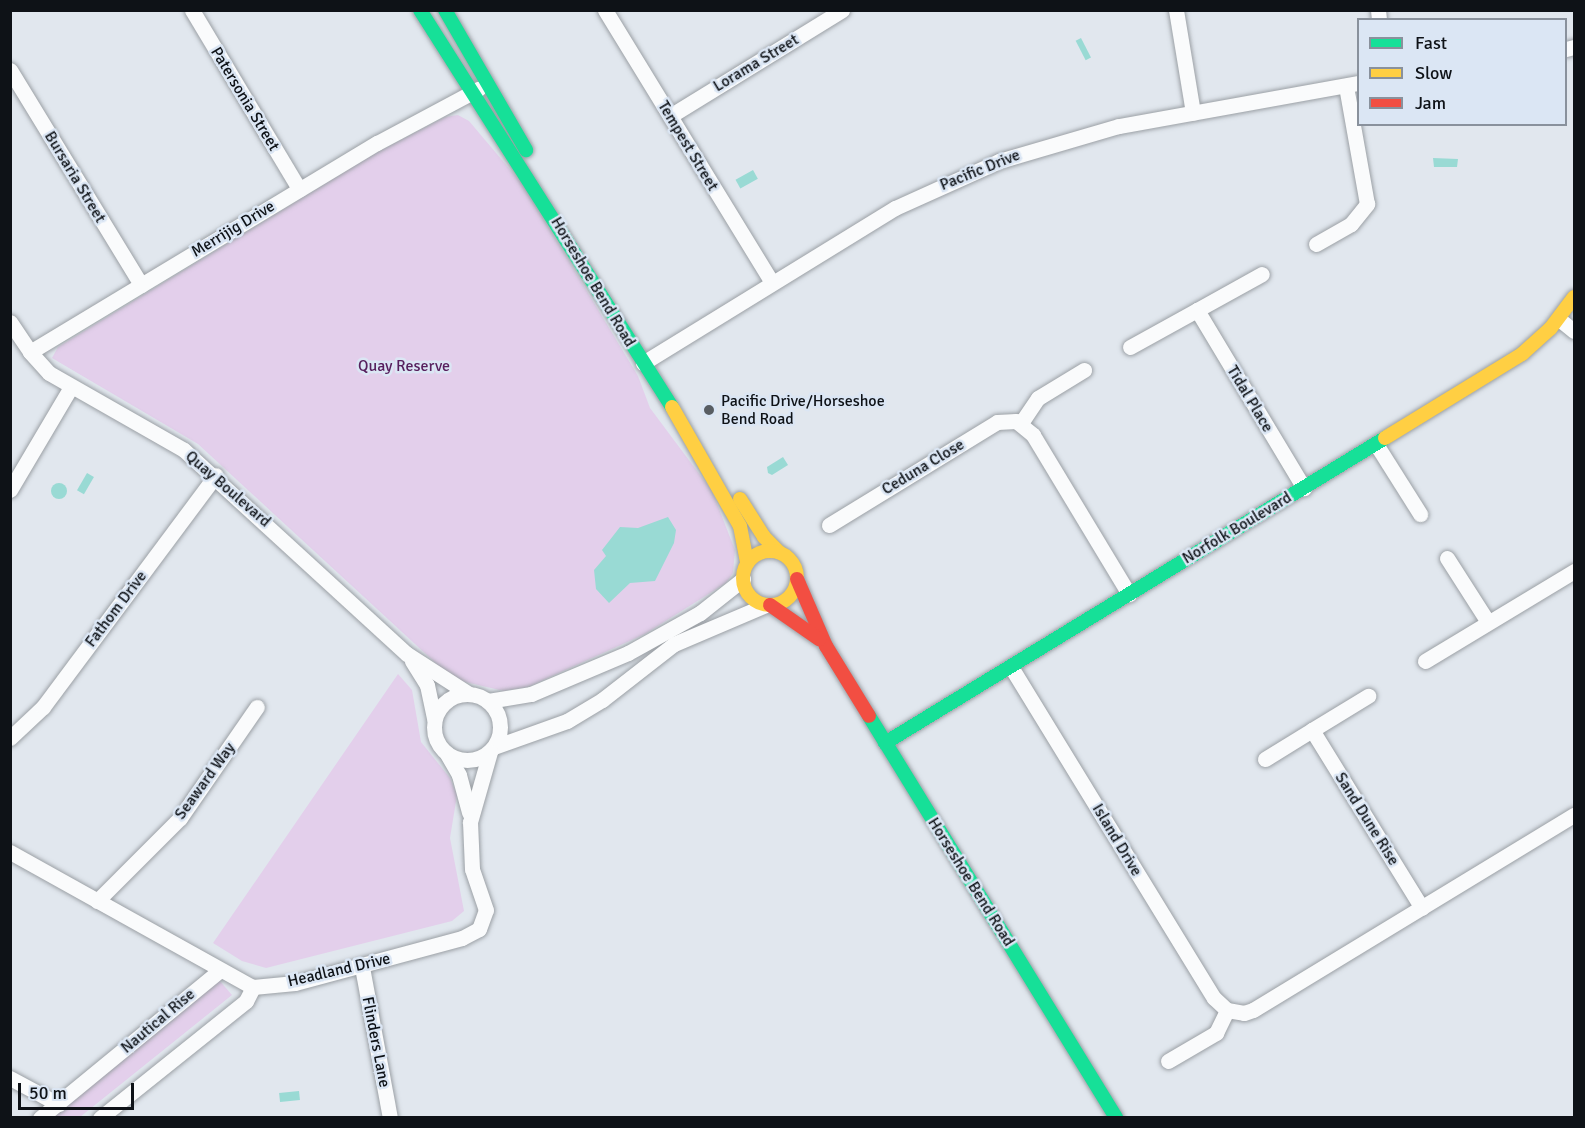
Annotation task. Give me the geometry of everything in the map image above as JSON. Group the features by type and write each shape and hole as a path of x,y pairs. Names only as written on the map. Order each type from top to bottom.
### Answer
{"street":[{"name":"Patersonia Street","path":"192,10 299,189"},
{"name":"Horseshoe Bend Road","path":"420,10 470,93 533,183 749,516 779,552"},
{"name":"Horseshoe Bend Road","path":"445,10 725,493 740,526 747,563"},
{"name":"Tempest Street","path":"605,10 771,281"},
{"name":"Lorama Street","path":"670,116 842,10"},
{"path":"1176,10 1193,113"},
{"name":"Bursaria Street","path":"10,69 141,285"},
{"name":"Merrijig Drive","path":"30,352 299,189 488,84"},
{"path":"1352,84 1357,124"},
{"name":"Pacific Drive","path":"648,359 771,281 894,208 999,161 1074,136 1352,84"},
{"path":"1316,244 1351,224 1367,204 1357,126"},
{"path":"1131,347 1262,274"},
{"name":"Norfolk Boulevard","path":"885,743 1522,354 1559,319 1575,297"},
{"name":"Tidal Place","path":"1197,310 1304,488"},
{"path":"1559,319 1575,331"},
{"path":"10,322 30,352"},
{"name":"Quay Boulevard","path":"30,352 43,368 71,387 184,450 216,475 407,654 469,694 488,701 531,694 628,653 700,613 742,579"},
{"path":"1084,370 1038,398 1021,423 1033,435 1129,594"},
{"path":"10,490 71,387"},
{"name":"Ceduna Close","path":"829,525 998,422 1021,423"},
{"path":"1376,444 1420,514"},
{"name":"Fathom Drive","path":"10,738 43,707 216,475"},
{"path":"447,754 464,761 567,721 602,700 674,644 768,605 791,595 797,579 793,563 779,552 765,551 747,563 742,579 749,596 768,605"},
{"path":"1447,558 1488,622"},
{"path":"1425,661 1575,571"},
{"name":"Horseshoe Bend Road","path":"797,579 826,646 1116,1118"},
{"name":"Horseshoe Bend Road","path":"768,605 801,623 826,646"},
{"name":"Quay Boulevard","path":"407,654 427,685 435,739 447,754"},
{"name":"Island Drive","path":"1011,667 1214,998 1227,1010"},
{"path":"434,720 450,698 469,694"},
{"path":"1265,759 1368,696"},
{"path":"488,701 499,718 501,728 492,749"},
{"name":"Seaward Way","path":"97,901 180,818 257,707"},
{"name":"Sand Dune Rise","path":"1312,730 1422,908"},
{"name":"Headland Drive","path":"470,822 492,749"},
{"name":"Headland Drive","path":"253,987 295,983 362,967 462,938 479,929 486,910 472,869 470,822 464,787 447,754"},
{"path":"1168,1061 1216,1033 1227,1010 1244,1013 1253,1010 1575,815"},
{"path":"10,852 219,971 253,987 246,1001 104,1117"},
{"name":"Flinders Lane","path":"362,967 390,1118"},
{"name":"Nautical Rise","path":"40,1118 219,971"},
{"path":"10,1078 58,1104"}],"green space":[{"name":"Quay Reserve","path":"458,115 469,121 523,185 638,376 650,408 712,491 735,550 733,573 726,583 645,634 528,687 504,691 461,681 441,668 198,444 52,358 58,347 374,154 445,117"},
{"path":"398,674 412,690 421,742 450,778 457,795 450,838 464,911 452,921 266,968 242,961 213,943"},
{"path":"219,980 232,995 80,1117 49,1118"}],"shaded area":[{"path":"1081,38 1091,58 1086,60 1076,41"},
{"path":"1433,158 1458,159 1457,167 1434,167"},
{"path":"753,170 758,179 740,188 736,180"},
{"path":"783,457 788,465 772,475 768,473 767,467"},
{"path":"87,473 94,477 84,494 77,490"},
{"path":"56,483 62,483 67,491 65,497 56,499 51,494 51,488"},
{"path":"668,517 676,530 674,543 655,581 630,583 609,603 596,589 594,570 606,556 602,550 620,527 638,528"},
{"path":"299,1091 300,1100 280,1102 279,1093"}],"traffic: fast":[{"path":"420,10 672,407"},
{"path":"445,10 526,150"},
{"path":"885,743 1385,438"},
{"path":"869,716 1116,1118"}],"traffic: slow":[{"path":"1385,438 1522,354 1550,329 1574,297"},
{"path":"672,407 740,526 747,563"},
{"path":"740,499 764,537 779,552"},
{"path":"765,551 775,551 785,555 793,563 797,578 793,593 785,601 775,605 765,605 755,601 747,593 743,583 743,573 747,563 755,555 765,551"}],"traffic: jam":[{"path":"797,579 826,646 869,716"},
{"path":"770,605 819,639"}],"place":[{"name":"Pacific Drive/Horseshoe Bend Road","path":"709,410"}]}
